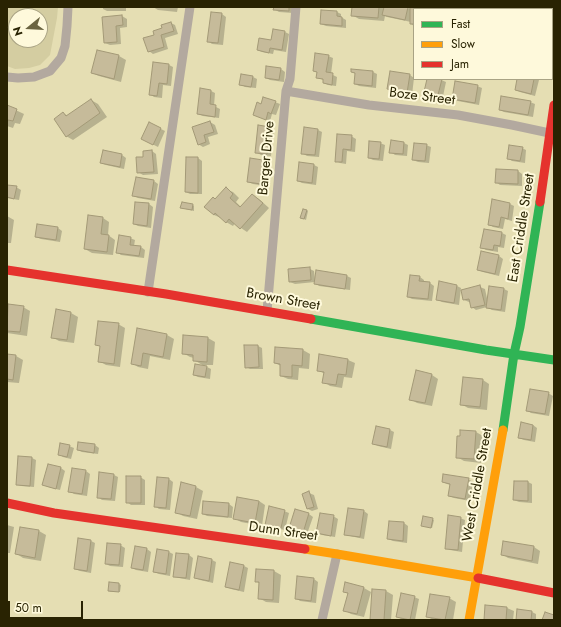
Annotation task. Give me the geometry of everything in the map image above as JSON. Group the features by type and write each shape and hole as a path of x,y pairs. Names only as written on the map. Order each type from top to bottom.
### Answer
{"street":[{"path":"7,77 34,77 50,71 61,58 65,46 68,7"},
{"path":"148,292 190,7"},
{"name":"Barger Drive","path":"267,311 286,91 290,79 296,7"},
{"name":"Boze Street","path":"286,91 369,105 458,115 552,134"},
{"name":"East Criddle Street","path":"514,354 520,327 552,134 554,105"},
{"name":"Brown Street","path":"7,270 166,294 554,360"},
{"name":"West Criddle Street","path":"468,620 503,428 514,354"},
{"name":"Dunn Street","path":"7,504 62,514 337,554 554,593"},
{"path":"322,620 337,554"}],"shaded area":[{"path":"7,7 58,7 50,55 40,65 29,68 15,69 7,66"}],"building":[{"path":"274,7 289,7 289,11 273,10"},
{"path":"352,7 379,7 378,18 351,16"},
{"path":"384,7 408,7 405,20 382,15"},
{"path":"433,7 413,8 413,24 410,24 410,8"},
{"path":"321,10 337,11 337,16 342,17 342,26 320,24"},
{"path":"211,12 222,13 218,43 207,42"},
{"path":"122,15 123,25 116,26 117,42 104,43 102,17"},
{"path":"171,22 174,31 161,35 164,47 148,52 143,38 154,35 153,31 162,28 161,25"},
{"path":"273,29 285,31 282,50 270,48 269,53 257,50 259,38 271,40"},
{"path":"97,50 119,55 114,79 91,73"},
{"path":"315,53 329,55 326,72 333,73 332,85 323,83 323,79 316,78 317,72 313,71"},
{"path":"153,62 169,64 167,84 159,83 157,96 149,95"},
{"path":"266,66 281,68 279,80 265,78"},
{"path":"351,69 373,71 372,86 354,84 355,73 351,72"},
{"path":"390,71 410,74 407,93 387,89"},
{"path":"241,74 253,76 251,87 239,85"},
{"path":"427,80 442,80 437,99 423,96"},
{"path":"517,80 534,80 531,94 515,90"},
{"path":"455,81 478,85 475,103 452,99"},
{"path":"200,88 211,90 210,104 216,105 215,117 197,114"},
{"path":"501,96 531,101 528,115 499,110"},
{"path":"263,97 276,101 271,114 268,112 266,120 253,115 257,102 261,104"},
{"path":"91,99 100,113 66,137 54,119 63,112 66,116"},
{"path":"7,105 17,109 13,121 8,120 7,124"},
{"path":"210,121 214,132 204,135 206,142 198,145 192,127"},
{"path":"149,122 161,128 153,145 141,139"},
{"path":"258,125 270,127 267,154 255,153"},
{"path":"304,127 318,129 315,155 301,154"},
{"path":"337,134 352,135 351,150 343,149 342,162 335,162"},
{"path":"391,140 404,142 403,154 389,153"},
{"path":"369,141 381,142 379,159 368,158"},
{"path":"414,143 427,144 425,161 412,160"},
{"path":"509,145 523,147 520,161 507,159"},
{"path":"103,150 122,154 120,167 100,163"},
{"path":"152,150 154,172 137,173 136,157 143,157 143,151"},
{"path":"186,157 198,157 198,193 185,192"},
{"path":"250,158 263,160 261,184 247,182"},
{"path":"299,162 314,164 312,183 297,181"},
{"path":"496,169 518,170 518,184 495,183"},
{"path":"136,177 154,180 151,199 132,196"},
{"path":"7,185 17,186 14,199 7,197"},
{"path":"226,187 233,194 230,198 240,207 252,194 263,203 240,229 229,219 226,223 215,213 214,215 204,207 213,197 215,199"},
{"path":"492,199 510,203 508,219 501,217 499,227 488,225"},
{"path":"135,202 149,203 147,226 133,224"},
{"path":"182,202 193,204 192,210 180,208"},
{"path":"303,209 307,210 304,219 300,218"},
{"path":"88,215 103,217 101,234 109,235 107,252 84,249"},
{"path":"37,224 58,227 56,240 35,237"},
{"path":"484,229 502,232 500,246 494,245 493,250 480,248"},
{"path":"119,235 131,237 130,245 141,246 139,256 116,253"},
{"path":"481,251 499,255 495,274 477,270"},
{"path":"310,267 311,280 289,282 288,269"},
{"path":"316,270 347,275 345,289 314,284"},
{"path":"410,275 420,276 419,281 430,282 428,299 407,297"},
{"path":"439,281 457,285 454,303 436,300"},
{"path":"480,285 485,305 471,308 469,299 463,300 461,290"},
{"path":"489,286 504,288 501,310 486,308"},
{"path":"8,304 24,306 20,332 7,331"},
{"path":"56,309 71,312 67,340 51,338"},
{"path":"98,321 119,323 114,364 98,362 100,346 95,345"},
{"path":"137,328 167,334 163,357 143,353 141,366 131,364"},
{"path":"183,335 208,337 207,362 193,361 193,355 182,354"},
{"path":"244,345 258,345 259,367 245,368"},
{"path":"275,347 303,349 302,366 292,365 292,377 280,376 280,364 274,363"},
{"path":"7,354 16,355 13,380 7,379"},
{"path":"319,354 348,359 346,375 338,374 336,385 322,383 324,372 317,371"},
{"path":"195,364 207,366 205,377 193,375"},
{"path":"416,370 432,374 425,403 409,400"},
{"path":"463,377 483,379 480,407 460,405"},
{"path":"530,389 549,392 545,414 526,411"},
{"path":"521,422 533,425 531,440 518,438"},
{"path":"376,426 390,429 387,447 372,444"},
{"path":"460,430 476,431 474,459 456,458 457,436 460,436"},
{"path":"78,442 95,444 94,453 77,450"},
{"path":"60,443 70,445 67,457 58,455"},
{"path":"18,456 32,457 30,486 16,485"},
{"path":"48,464 61,467 56,489 42,485"},
{"path":"72,468 86,470 82,494 68,492"},
{"path":"99,472 114,474 111,499 97,498"},
{"path":"443,474 469,478 465,499 448,496 450,484 442,482"},
{"path":"126,476 141,476 141,503 126,503"},
{"path":"157,477 169,478 166,508 154,507"},
{"path":"514,481 528,481 528,501 513,500"},
{"path":"181,482 196,486 190,516 175,513"},
{"path":"309,491 314,507 307,509 302,494"},
{"path":"237,497 259,501 255,523 233,519"},
{"path":"203,501 229,503 228,517 202,514"},
{"path":"269,506 285,510 281,528 265,525"},
{"path":"348,508 364,510 360,537 344,535"},
{"path":"295,509 309,513 303,533 289,528"},
{"path":"320,513 334,515 331,536 316,533"},
{"path":"448,515 461,517 458,550 445,549"},
{"path":"423,516 433,518 431,528 421,526"},
{"path":"389,521 404,522 403,541 387,539"},
{"path":"20,527 39,530 35,558 15,554"},
{"path":"78,538 91,540 87,571 74,569"},
{"path":"503,541 534,546 532,561 501,555"},
{"path":"107,543 121,544 119,565 105,564"},
{"path":"135,546 147,548 143,570 131,568"},
{"path":"157,549 169,551 166,574 153,572"},
{"path":"176,553 189,554 186,578 173,577"},
{"path":"198,556 212,559 209,581 194,578"},
{"path":"230,562 244,565 239,590 225,587"},
{"path":"256,569 274,570 273,600 258,599 259,582 255,582"},
{"path":"297,576 314,578 311,601 295,599"},
{"path":"109,582 119,583 119,592 108,591"},
{"path":"345,582 364,587 357,614 343,611 348,593 343,592"},
{"path":"372,589 386,590 384,620 370,620"},
{"path":"401,593 415,596 410,620 396,617"},
{"path":"430,594 450,597 445,620 426,617"},
{"path":"485,605 507,607 506,620 484,620"},
{"path":"517,609 532,611 531,620 516,620"},
{"path":"545,612 554,615 554,620 542,620"}],"traffic: fast":[{"path":"503,430 514,354 520,327 540,202"},
{"path":"311,319 486,350 554,360"}],"traffic: slow":[{"path":"469,620 503,430"},
{"path":"305,549 478,578"}],"traffic: jam":[{"path":"540,202 554,105"},
{"path":"7,270 166,294 311,319"},
{"path":"7,503 54,513 305,549"},
{"path":"478,578 554,593"}]}
